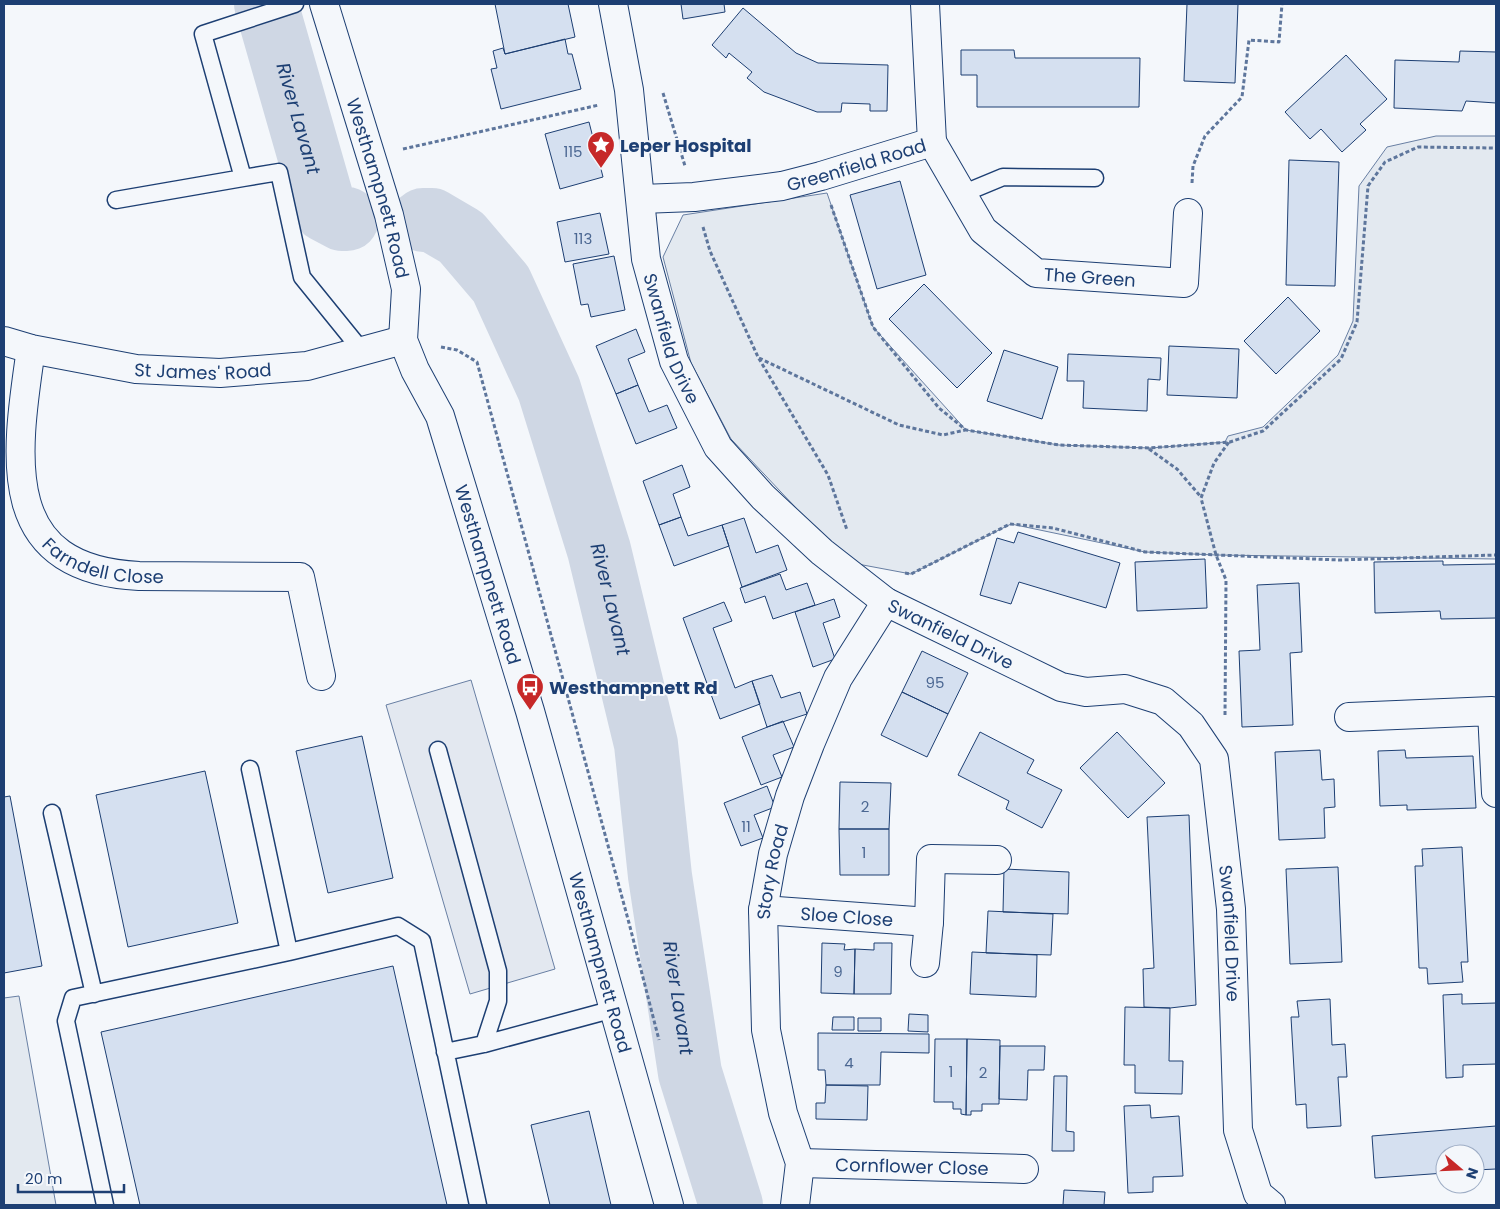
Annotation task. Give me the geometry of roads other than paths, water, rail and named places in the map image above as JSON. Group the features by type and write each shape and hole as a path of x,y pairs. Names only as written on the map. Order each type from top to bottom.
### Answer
{"street":[{"name":"Westhampnett Road","path":"324,4 389,215 406,289 404,340 416,370 440,416 530,711 669,1205"},
{"name":"Swanfield Drive","path":"613,4 629,98 646,260 674,361 718,447 764,496 822,552 886,602 1061,687 1086,692 1125,689 1163,701 1191,725 1214,760 1231,909 1238,1130 1256,1202"},
{"name":"Greenfield Road","path":"641,199 694,197 782,186 932,142 925,4"},
{"name":"The Green","path":"932,142 983,230 1036,273 1184,283 1188,213"},
{"name":"St James' Road","path":"4,341 32,349 136,369 220,373 307,366 404,340"},
{"name":"Farndell Close","path":"32,349 16,462 16,490 21,512 29,532 45,549 60,560 94,572 139,576 300,577 321,676"},
{"name":"Story Road","path":"800,1163 784,1112 766,1030 764,910 773,854 790,796 810,744 838,678 886,602"},
{"path":"1349,717 1492,711 1496,793"},
{"path":"925,963 929,922 931,859 996,860"},
{"name":"Sloe Close","path":"764,910 929,922"},
{"path":"795,1205 800,1163"},
{"name":"Cornflower Close","path":"800,1163 1024,1169"}],"lane":[{"path":"243,178 204,34 293,4"},
{"path":"116,200 279,172 302,277 362,351"},
{"path":"962,194 1003,177 1095,178"},
{"path":"438,750 498,971 498,1001 484,1044"},
{"path":"250,769 288,952"},
{"path":"52,813 94,994"},
{"path":"105,1205 66,1021 73,998 288,952 398,926 422,942 478,1205"},
{"path":"445,1052 484,1044 614,1009"}],"waterway":[{"name":"River Lavant","path":"266,4 325,210 342,219 347,219"},
{"name":"River Lavant","path":"423,220 432,220 461,237 501,284 549,389 599,550 646,744 660,876 690,1073 731,1205"}],"place":[{"name":"Leper Hospital","path":"601,169"},
{"name":"Westhampnett Rd","path":"530,711"}]}
